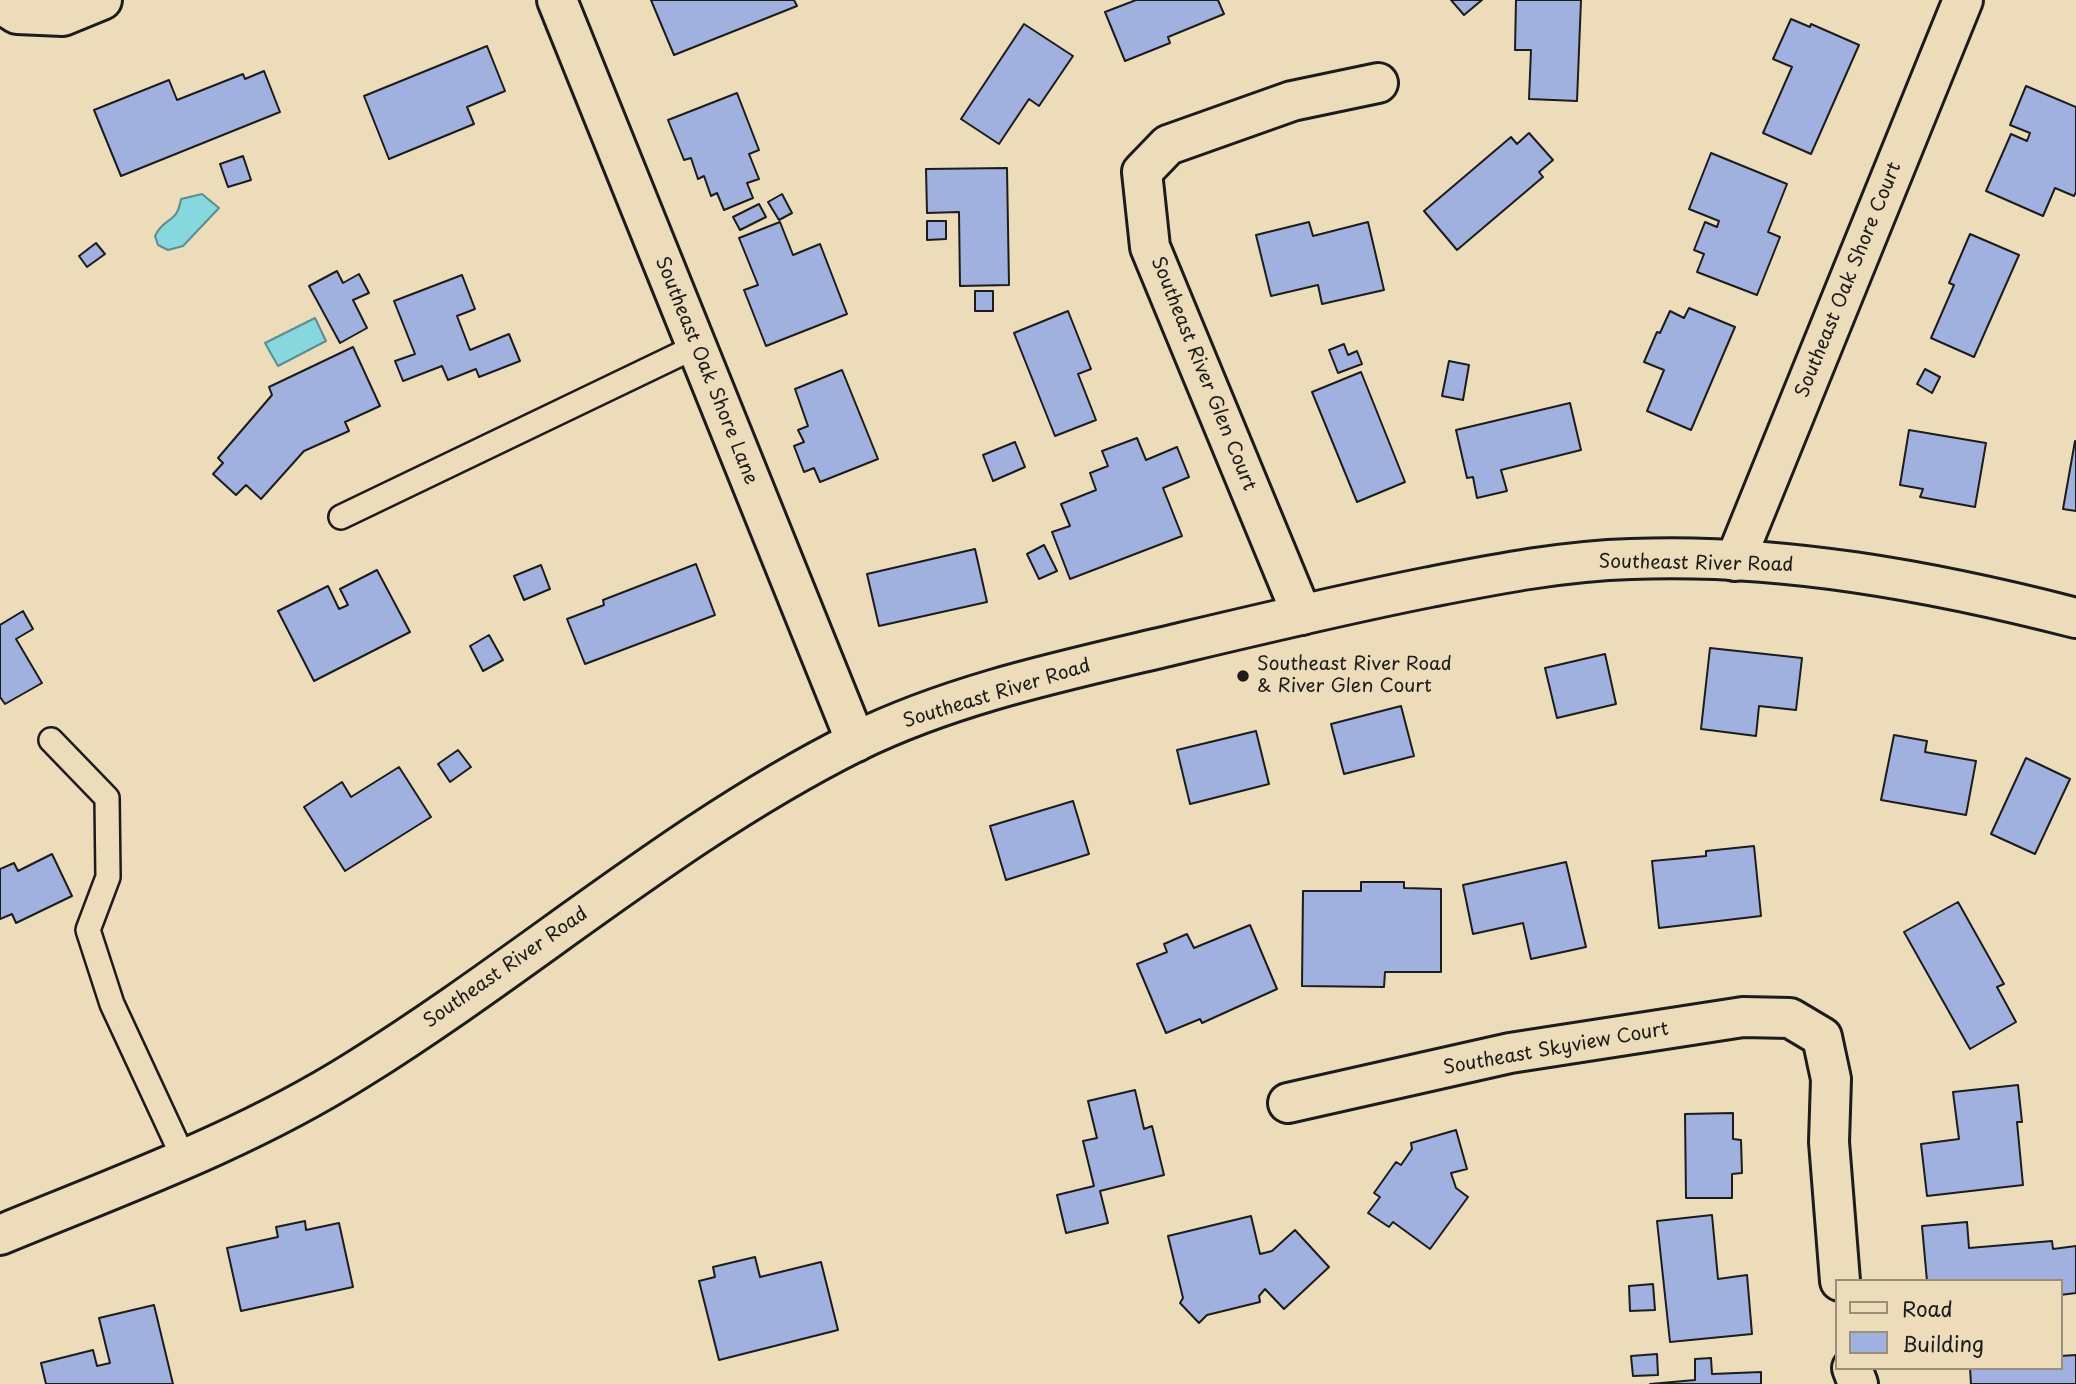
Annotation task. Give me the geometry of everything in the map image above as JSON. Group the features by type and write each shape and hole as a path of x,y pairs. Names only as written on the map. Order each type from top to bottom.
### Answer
{"street":[{"path":"0,3 17,14 63,16 102,0"},
{"name":"Southeast Oak Shore Lane","path":"557,0 856,742"},
{"name":"Southeast Oak Shore Court","path":"1735,561 1963,0"},
{"name":"Southeast River Glen Court","path":"1302,615 1150,247 1142,172 1168,145 1292,101 1378,83"},
{"name":"Southeast River Road","path":"0,1235 184,1159 276,1117 349,1075 471,994 736,809 856,742 897,723 982,694 1302,615 1501,573 1568,563 1634,559 1735,561 1804,566 1919,583 2076,618"},
{"name":"Southeast Skyview Court","path":"1288,1103 1510,1053 1743,1017 1790,1018 1822,1037 1831,1079 1829,1142 1840,1279"}],"lane":[{"path":"341,517 696,346"},
{"path":"51,740 107,798 108,877 89,930 112,1004 184,1159"}],"water":[{"path":"202,194 219,208 183,246 168,250 158,245 155,236 162,225 177,213 181,199"},
{"path":"315,318 326,341 278,366 265,343"}],"building":[{"path":"651,0 794,0 797,6 674,55"},
{"path":"1136,0 1218,0 1224,14 1168,37 1170,43 1125,61 1105,12"},
{"path":"1451,0 1482,0 1464,15"},
{"path":"1516,0 1581,0 1577,101 1529,99 1531,50 1515,50"},
{"path":"1791,19 1810,27 1811,24 1859,45 1811,154 1763,133 1792,67 1773,59"},
{"path":"1024,24 1073,56 1039,106 1029,99 999,144 961,119"},
{"path":"487,46 505,91 467,107 474,124 389,159 364,96"},
{"path":"264,71 280,112 121,176 94,110 169,80 177,100 243,74 245,79"},
{"path":"2026,86 2076,107 2076,192 2074,196 2055,188 2043,216 1986,191 2011,134 2027,141 2030,133 2010,125"},
{"path":"737,93 759,150 749,154 759,179 747,183 753,198 724,210 717,193 711,196 704,176 698,179 691,158 684,160 668,120"},
{"path":"1529,133 1553,160 1539,172 1543,177 1457,250 1424,211 1511,137 1517,144"},
{"path":"1711,153 1787,184 1768,232 1780,237 1757,295 1697,272 1704,254 1694,250 1705,222 1717,227 1719,221 1689,209"},
{"path":"243,156 251,180 228,187 220,164"},
{"path":"1007,168 1009,285 960,286 959,212 927,213 926,169"},
{"path":"782,194 792,213 779,220 768,202"},
{"path":"759,204 766,217 740,230 733,217"},
{"path":"927,221 946,221 946,239 927,240"},
{"path":"780,222 793,255 820,244 847,314 766,346 744,290 758,285 739,238"},
{"path":"1309,222 1313,236 1368,222 1384,290 1322,304 1318,285 1271,296 1256,235"},
{"path":"1970,234 2019,255 1974,357 1931,338 1954,285 1949,283"},
{"path":"96,243 105,254 87,267 79,256"},
{"path":"337,271 343,283 359,274 369,293 353,300 367,328 340,343 309,286"},
{"path":"462,275 475,309 457,316 470,350 509,334 520,361 479,377 476,369 448,380 442,366 403,381 395,361 415,354 394,301"},
{"path":"975,291 993,291 993,311 975,311"},
{"path":"1689,308 1735,327 1691,430 1647,411 1664,370 1644,362 1670,311 1684,318"},
{"path":"1068,311 1091,369 1078,374 1096,420 1055,436 1014,333"},
{"path":"1344,344 1348,355 1357,351 1362,364 1338,373 1329,350"},
{"path":"353,347 380,406 345,422 349,431 304,451 261,499 246,485 236,495 213,474 223,463 218,458 272,395 269,387"},
{"path":"1449,361 1469,365 1463,400 1442,396"},
{"path":"1925,369 1940,377 1932,393 1917,384"},
{"path":"842,370 878,459 820,482 814,468 804,472 794,446 804,442 798,430 808,426 795,389"},
{"path":"1361,372 1405,482 1357,502 1312,392"},
{"path":"1570,403 1581,450 1501,470 1507,491 1477,498 1473,477 1467,478 1456,430"},
{"path":"1909,430 1986,443 1975,507 1920,497 1923,489 1900,485"},
{"path":"1137,438 1146,460 1177,447 1189,477 1163,488 1182,536 1070,579 1052,532 1070,526 1061,504 1096,490 1090,473 1108,466 1102,451"},
{"path":"1015,442 1025,467 993,481 983,455"},
{"path":"2076,442 2076,511 2063,509"},
{"path":"1044,545 1057,571 1039,579 1027,554"},
{"path":"975,549 987,602 879,626 867,574"},
{"path":"696,564 715,615 585,664 567,619 604,605 603,600"},
{"path":"541,565 550,589 524,600 514,576"},
{"path":"377,570 410,632 314,681 278,611 328,586 339,609 348,605 340,589"},
{"path":"23,611 33,629 16,639 42,683 5,704 0,697 0,625"},
{"path":"489,635 503,660 483,671 470,646"},
{"path":"1710,648 1802,658 1796,710 1759,706 1756,736 1701,729"},
{"path":"1605,654 1616,704 1557,718 1545,668"},
{"path":"1401,706 1414,756 1344,774 1331,724"},
{"path":"1256,731 1269,784 1190,804 1177,750"},
{"path":"1894,735 1927,741 1925,752 1976,761 1966,815 1881,800"},
{"path":"458,750 471,767 450,782 438,764"},
{"path":"2026,758 2070,779 2035,854 1991,834"},
{"path":"399,767 431,817 345,871 304,807 342,782 351,797"},
{"path":"1073,801 1089,854 1006,880 990,826"},
{"path":"1754,846 1761,916 1659,928 1652,861 1706,856 1706,851"},
{"path":"52,854 72,896 16,923 12,914 0,919 0,869 14,863 18,871"},
{"path":"1566,862 1586,947 1531,959 1523,923 1473,934 1463,885"},
{"path":"1361,882 1404,882 1404,888 1441,889 1441,972 1385,972 1384,987 1302,986 1303,891 1361,891"},
{"path":"1958,902 2004,984 1997,987 2016,1022 1970,1049 1904,932"},
{"path":"1250,925 1277,989 1202,1023 1200,1019 1166,1033 1137,964 1167,952 1164,944 1187,934 1194,948"},
{"path":"2018,1085 2022,1122 2017,1122 2023,1185 1927,1196 1921,1144 1959,1139 1953,1092"},
{"path":"1135,1090 1144,1129 1152,1126 1164,1175 1100,1191 1108,1223 1066,1233 1057,1195 1094,1186 1083,1141 1097,1138 1088,1101"},
{"path":"1733,1113 1733,1139 1741,1140 1742,1173 1732,1174 1732,1198 1686,1198 1685,1114"},
{"path":"1456,1130 1467,1169 1451,1173 1456,1188 1468,1197 1430,1249 1393,1222 1389,1227 1368,1213 1380,1197 1374,1193 1396,1162 1401,1165 1412,1149 1411,1143"},
{"path":"1712,1215 1718,1279 1747,1275 1752,1334 1670,1342 1657,1221"},
{"path":"1251,1216 1260,1254 1272,1251 1295,1230 1329,1267 1284,1309 1265,1289 1259,1296 1260,1302 1207,1315 1199,1323 1180,1303 1183,1298 1168,1236"},
{"path":"305,1221 306,1230 339,1223 353,1287 241,1311 227,1248 278,1237 276,1227"},
{"path":"1967,1222 1969,1248 2052,1241 2053,1249 2076,1246 2076,1293 2062,1295 2062,1279 1927,1279 1922,1226"},
{"path":"755,1257 760,1277 821,1262 838,1330 719,1360 699,1281 715,1277 713,1267"},
{"path":"1653,1284 1655,1310 1630,1311 1629,1286"},
{"path":"154,1305 173,1384 46,1384 41,1363 93,1350 97,1366 110,1363 99,1318"},
{"path":"1657,1354 1658,1375 1633,1376 1631,1356"},
{"path":"2076,1355 2076,1384 1971,1384 1970,1370 2062,1370 2062,1356"},
{"path":"1711,1358 1712,1374 1761,1372 1761,1384 1650,1384 1695,1380 1695,1359"}],"place":[{"name":"Southeast River Road & River Glen Court","path":"1243,676"}]}
